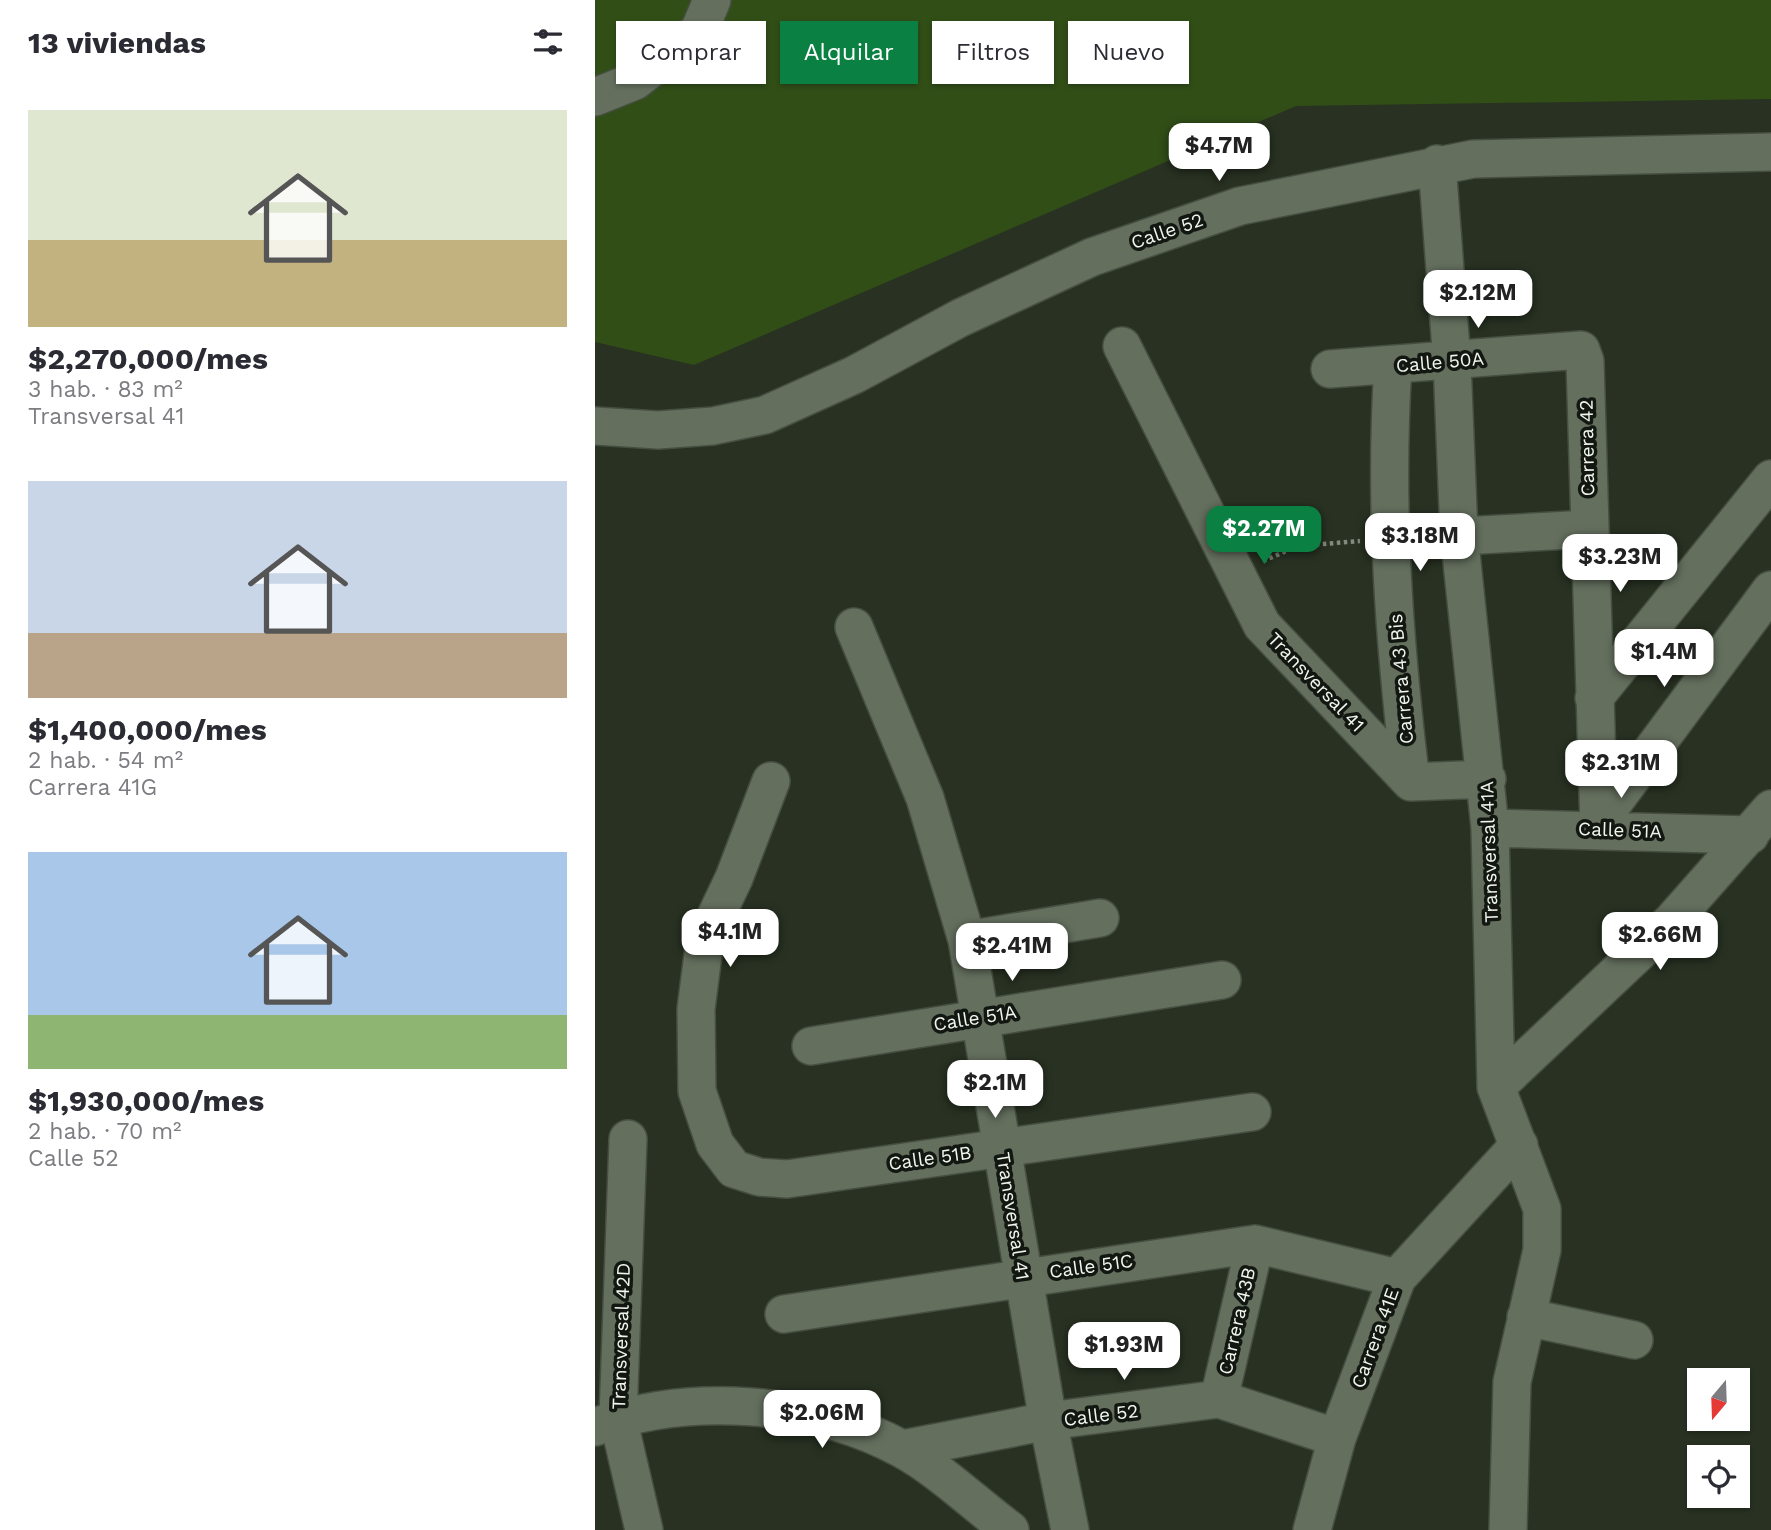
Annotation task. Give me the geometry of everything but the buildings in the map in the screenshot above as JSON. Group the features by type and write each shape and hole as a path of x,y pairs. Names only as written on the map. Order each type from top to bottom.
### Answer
{"street":[{"path":"595,97 635,80 699,31 712,0"},
{"name":"Calle 52","path":"595,426 658,430 713,426 765,415 854,375 960,318 1092,257 1240,206 1472,159 1771,152"},
{"name":"Transversal 41A","path":"1437,164 1452,362 1459,534 1487,779 1496,1087 1542,1209 1542,1250 1512,1382 1508,1530"},
{"name":"Transversal 41","path":"1122,346 1262,625 1411,782"},
{"name":"Calle 50A","path":"1330,369 1452,362 1572,349 1581,350 1585,361"},
{"name":"Carrera 42","path":"1585,361 1599,825"},
{"name":"Carrera 43 Bis","path":"1393,365 1388,440 1389,540 1400,687 1411,782"},
{"path":"1594,698 1771,479"},
{"path":"1389,540 1459,534 1588,529"},
{"path":"1599,825 1771,590"},
{"name":"Transversal 41","path":"854,627 925,797 967,940 1022,1276 1070,1530"},
{"path":"1411,782 1487,779"},
{"name":"Calle 51B","path":"771,781 734,878 705,939 696,1009 697,1091 715,1144 734,1169 759,1177 787,1179 1252,1112"},
{"path":"1496,1087 1672,921 1761,822"},
{"name":"Calle 51A","path":"1490,828 1761,822"},
{"path":"967,940 1100,918"},
{"name":"Calle 51A","path":"811,1046 979,1017 1222,981"},
{"name":"Transversal 42D","path":"628,1139 607,1423 644,1530"},
{"name":"Carrera 41E","path":"1312,1530 1337,1438 1397,1278 1519,1145"},
{"name":"Calle 51C","path":"784,1314 1022,1276 1255,1244 1397,1278"},
{"name":"Carrera 43B","path":"1219,1399 1255,1244"},
{"path":"1526,1317 1634,1340"},
{"name":"Calle 52","path":"903,1449 1048,1422 1219,1399 1337,1438"},
{"path":"607,1423 670,1406 734,1405 795,1413 849,1428 903,1449 1010,1530"}],"path":[{"path":"1235,573 1298,546 1389,540"}],"green space":[{"path":"595,0 1771,0 1771,99 1296,106 694,365 595,342"}]}
